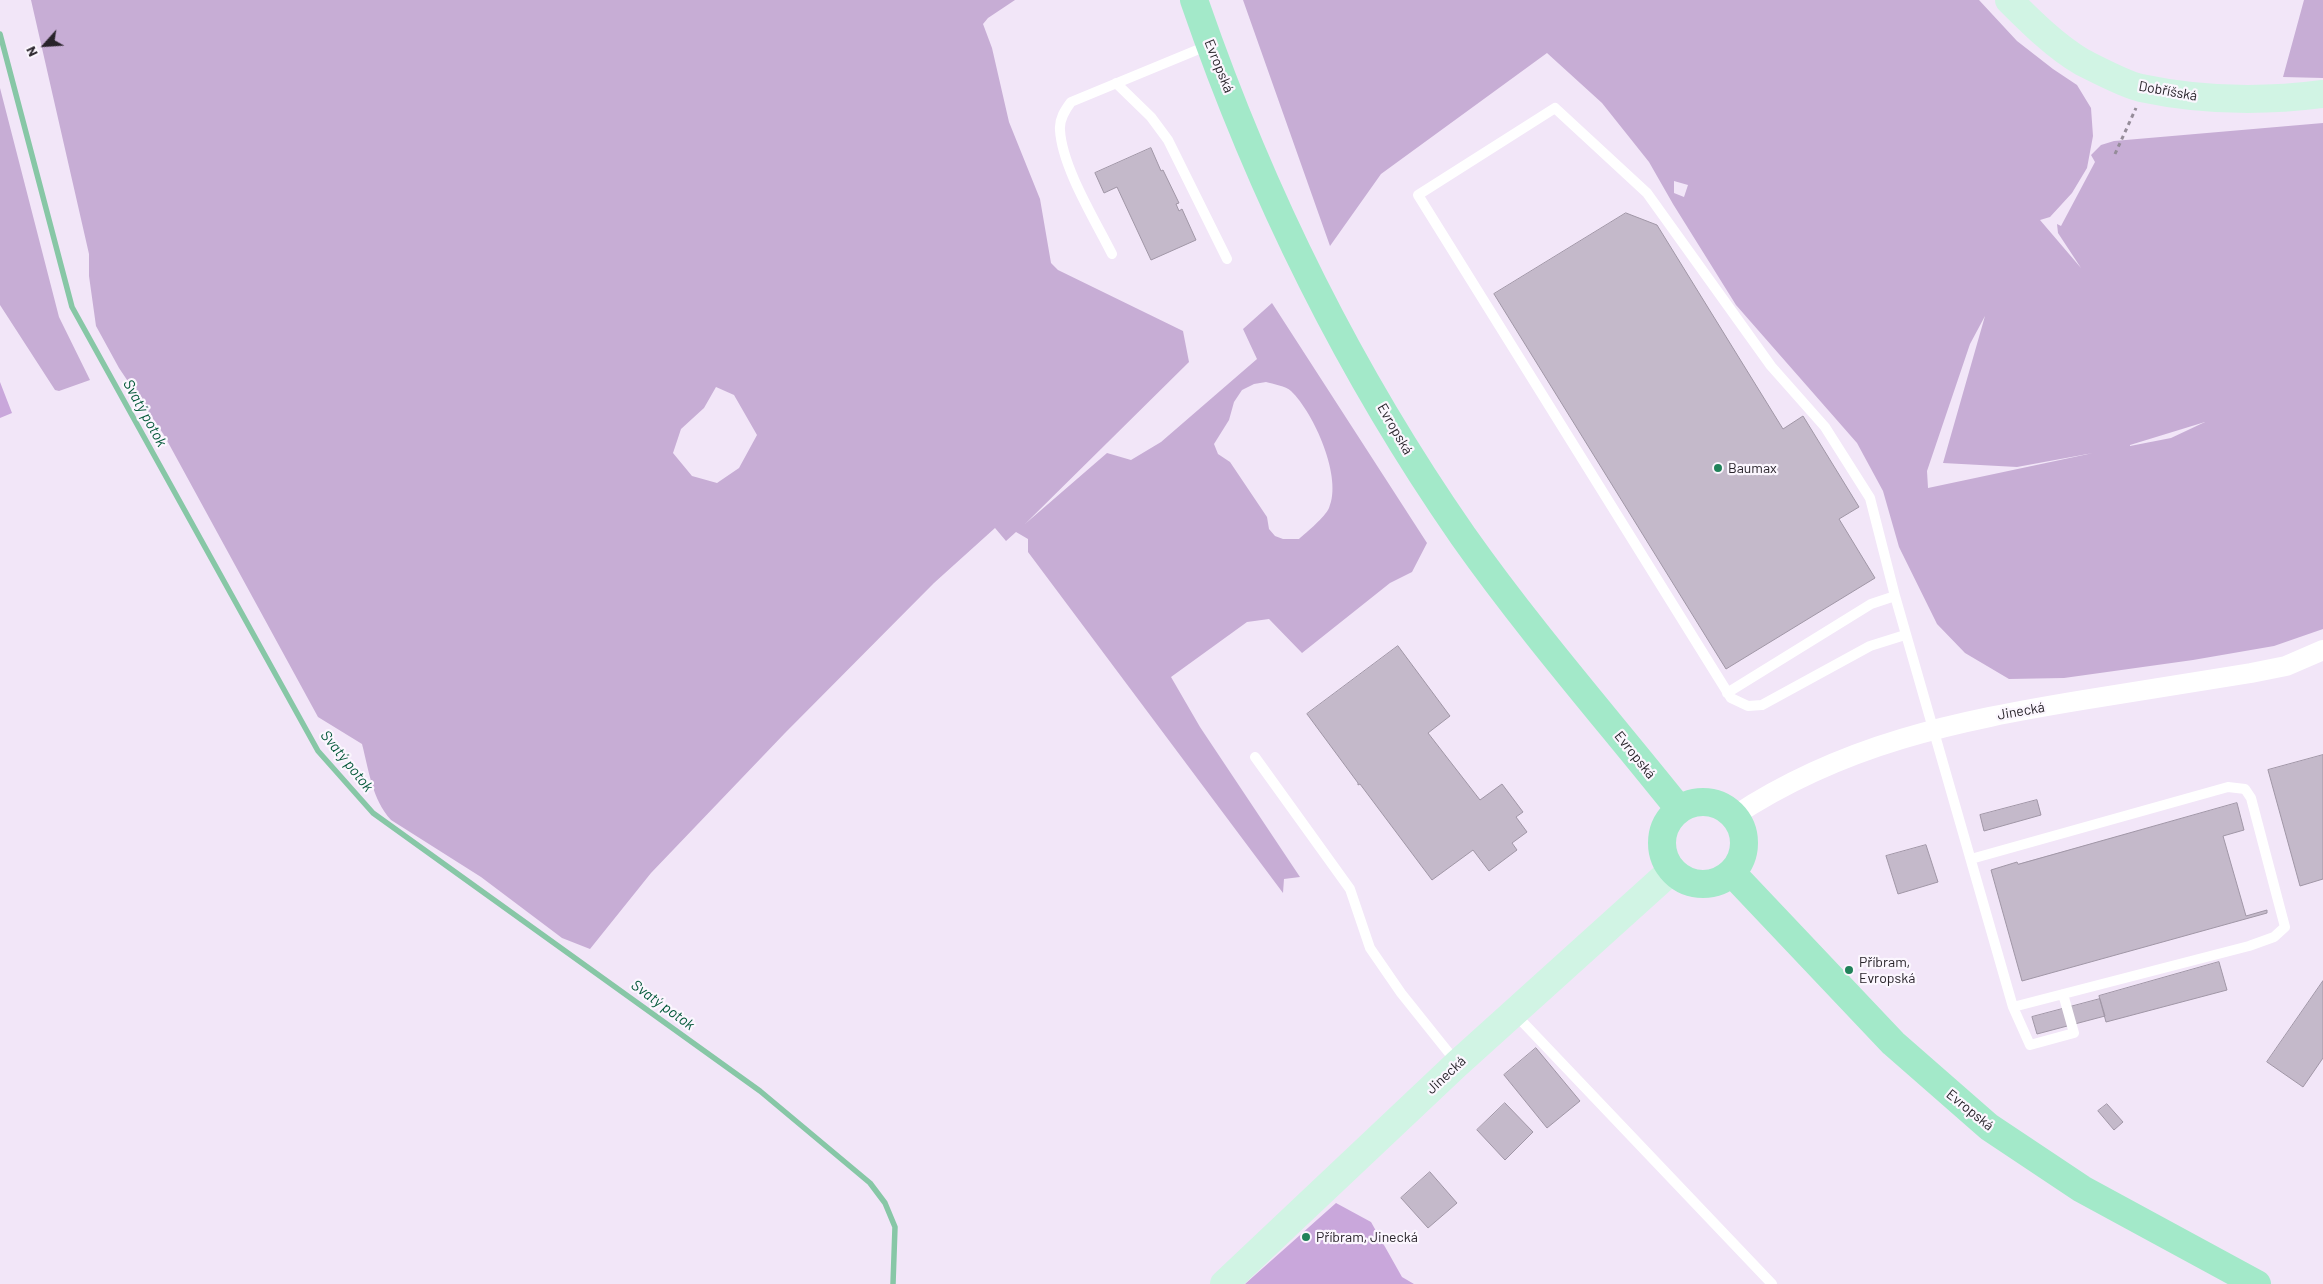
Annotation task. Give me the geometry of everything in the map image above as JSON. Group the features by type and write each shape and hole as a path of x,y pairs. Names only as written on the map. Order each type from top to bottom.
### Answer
{"main road":[{"name":"Evropská","path":"1194,0 1274,202 1306,272 1410,455 1463,535 1516,609 1679,809"},
{"name":"Dobříšská","path":"2009,0 2044,34 2081,61 2139,88 2242,101 2279,100 2323,94"},
{"path":"1708,802 1718,804 1734,816 1739,823 1744,841 1742,858 1732,873 1724,879 1706,884 1687,881 1672,870 1663,852 1663,833 1666,824 1679,809 1688,804 1708,802"},
{"name":"Jinecká","path":"1224,1284 1457,1064 1672,870"},
{"name":"Evropská","path":"1732,873 1893,1043 1989,1127 2082,1189 2257,1284"}],"street":[{"name":"Jinecká","path":"1734,816 1796,778 1836,760 1873,746 1933,729 1999,714 2251,673 2286,666 2320,654"}],"lane":[{"path":"1112,254 1068,166 1060,129 1063,113 1071,102 1210,44"},
{"path":"1116,83 1151,117 1168,140 1228,260"},
{"path":"1905,635 1870,646 1762,705 1741,704 1727,693 1418,195 1555,108 1647,193 1771,366 1825,427 1870,498 1905,635 2013,1007 2030,1045 2074,1033 2063,994"},
{"path":"1727,693 1871,604 1895,596"},
{"path":"1255,757 1350,889 1370,948 1401,993 1457,1064"},
{"path":"1971,859 2228,787 2245,789 2251,798 2285,927 2282,931 2274,937 2249,946 2013,1007"},
{"path":"1514,1012 1772,1284"}],"path":[{"path":"2115,154 2134,114 2139,88"}],"shaded area":[{"path":"31,0 1015,0 988,18 983,24 992,48 1009,122 1040,199 1051,263 1058,270 1183,331 1189,362 1025,524 1107,453 1131,460 1161,442 1257,359 1243,329 1272,303 1427,543 1412,572 1390,583 1302,653 1269,619 1247,622 1171,677 1200,727 1300,877 1284,879 1283,893 1028,552 1028,539 1016,532 1006,541 995,528 934,583 785,733 651,873 590,949 562,938 481,877 391,820 385,812 375,794 362,744 318,717 164,435 119,368 96,326 89,276 89,254","holes":["1266,382 1289,389 1300,401 1317,430 1329,464 1332,480 1332,495 1329,508 1320,520 1299,539 1283,539 1275,536 1269,529 1267,517 1230,462 1218,454 1214,444 1229,420 1234,402 1242,390 1254,384","716,387 734,395 757,435 739,468 717,483 692,476 673,453 681,429 704,408"]},
{"path":"1243,0 1979,0 2017,41 2077,85 2091,108 2093,136 2087,168 2072,193 2050,217 2040,220 2081,268 2058,233 2057,224 2061,226 2095,162 2091,155 2101,145 2114,141 2323,123 2323,629 2274,646 2193,660 2064,678 2009,679 1965,653 1937,624 1899,547 1883,491 1857,443 1736,305 1649,162 1602,103 1547,53 1381,174 1330,246","holes":["1674,181 1688,185 1684,197 1674,193","1985,316 1943,463 2017,467 2093,453 1928,488 1927,471 1970,344","2205,422 2171,438 2130,445"]},
{"path":"2304,0 2323,0 2323,78 2283,77"},
{"path":"0,88 59,317 90,380 59,391 55,390 0,305"},
{"path":"0,382 12,413 0,418"},
{"path":"1336,1203 1371,1222 1402,1277 1414,1284 1245,1284"}],"building":[{"path":"1151,148 1161,171 1163,170 1179,203 1176,204 1179,211 1182,209 1196,240 1151,260 1117,187 1104,193 1095,173"},
{"name":"Baumax","path":"1626,213 1657,225 1783,429 1803,416 1859,507 1839,519 1875,578 1726,669 1494,294"},
{"path":"1398,646 1450,716 1428,733 1480,800 1502,784 1523,812 1516,817 1527,832 1512,843 1517,850 1489,871 1473,850 1432,880 1360,784 1358,785 1307,714"},
{"path":"2323,755 2323,879 2300,886 2268,770"},
{"path":"2037,800 2041,815 1984,831 1980,815"},
{"path":"2237,803 2244,830 2223,836 2246,916 2267,910 2267,913 2022,981 1991,870"},
{"path":"1926,845 1938,882 1898,894 1886,856"},
{"path":"2219,962 2227,990 2106,1022 2099,996"},
{"path":"2323,981 2323,1058 2303,1087 2267,1062"},
{"path":"2100,999 2105,1016 2037,1034 2032,1017"},
{"path":"1536,1048 1580,1101 1547,1128 1504,1075"},
{"path":"1505,1103 1533,1132 1505,1160 1477,1130"},
{"path":"2107,1104 2123,1122 2114,1130 2098,1111"},
{"path":"1430,1172 1457,1203 1428,1228 1401,1198"}],"waterway":[{"name":"Svatý potok","path":"0,34 72,307 318,751 373,813 760,1091 870,1183 885,1203 895,1227 893,1284"}],"place":[{"name":"Baumax","path":"1718,468"},
{"name":"Příbram, Evropská","path":"1849,970"},
{"name":"Příbram, Jinecká","path":"1306,1237"}]}
